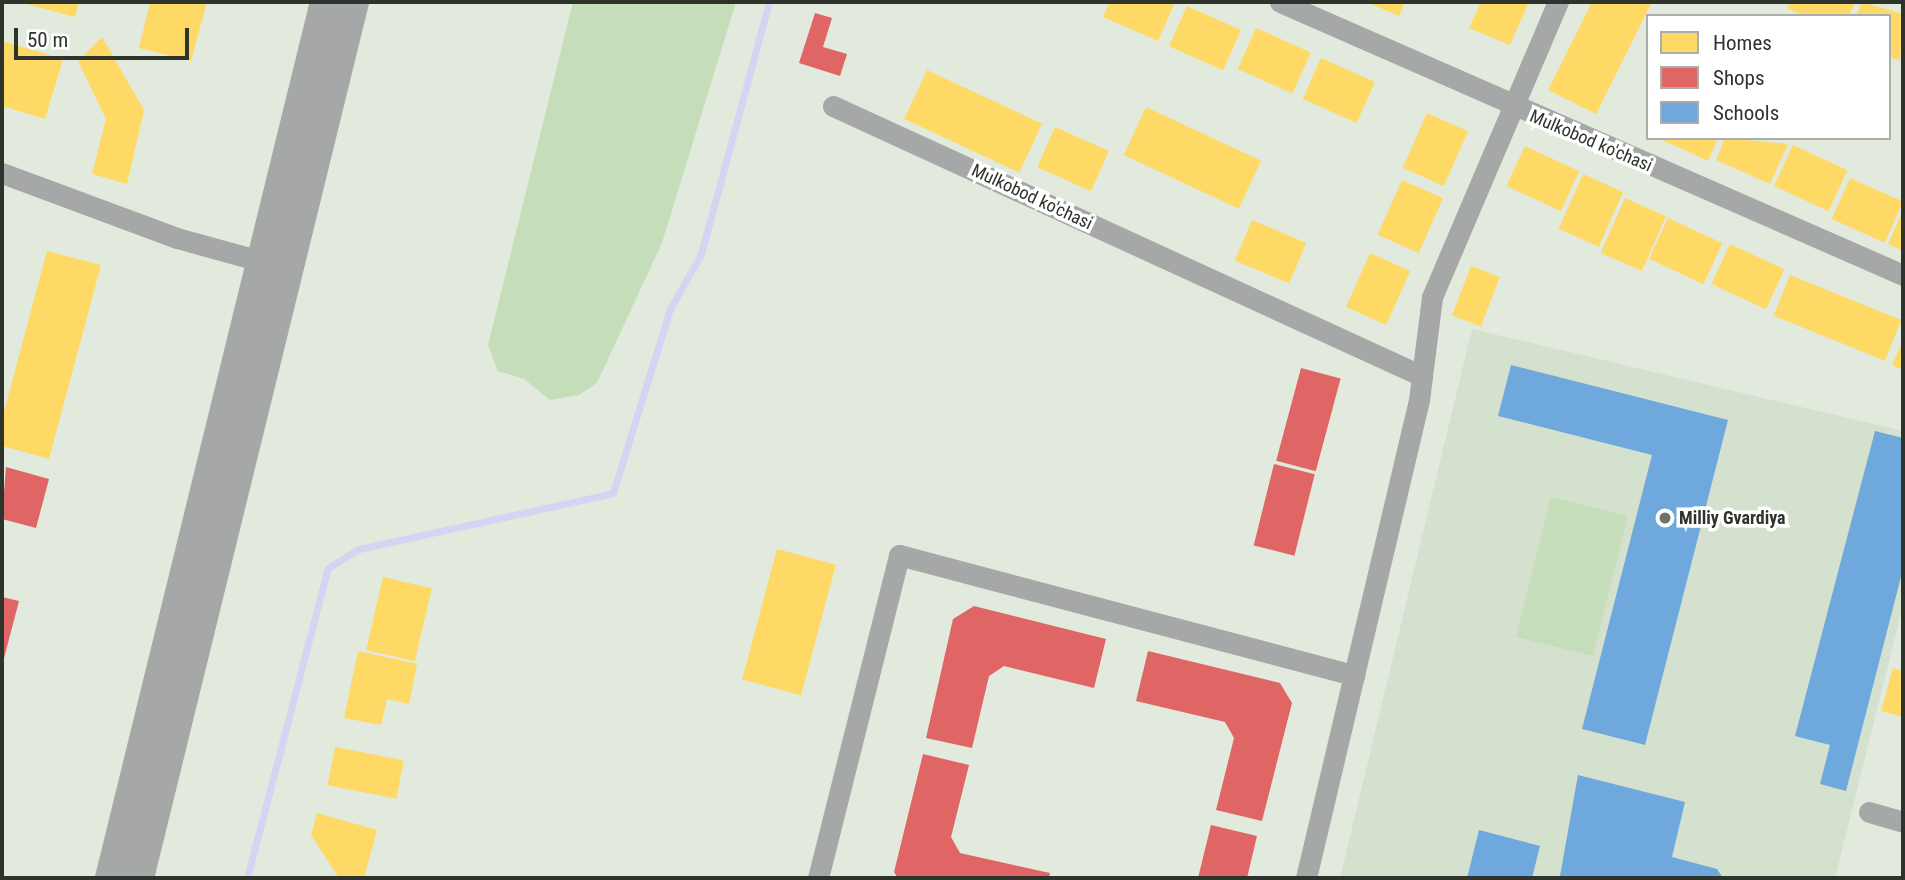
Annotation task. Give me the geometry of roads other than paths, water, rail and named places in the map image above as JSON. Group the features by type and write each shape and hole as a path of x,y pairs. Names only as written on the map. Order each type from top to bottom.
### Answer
{"main road":[{"path":"110,878 325,2"},
{"path":"139,878 354,2"}],"street":[{"name":"Mulkobod ko'chasi","path":"1280,2 1511,107 1903,275"},
{"path":"1306,878 1422,376 1432,297 1558,2"},
{"name":"Mulkobod ko'chasi","path":"833,106 1422,376"},
{"path":"2,173 177,238 290,269"},
{"path":"818,878 899,555 1354,676"},
{"path":"1869,812 1903,822"}],"waterway":[{"path":"247,878 328,568 359,549 613,493 670,309 701,254 769,2"}],"place":[{"name":"Milliy Gvardiya","path":"1665,518"}]}
